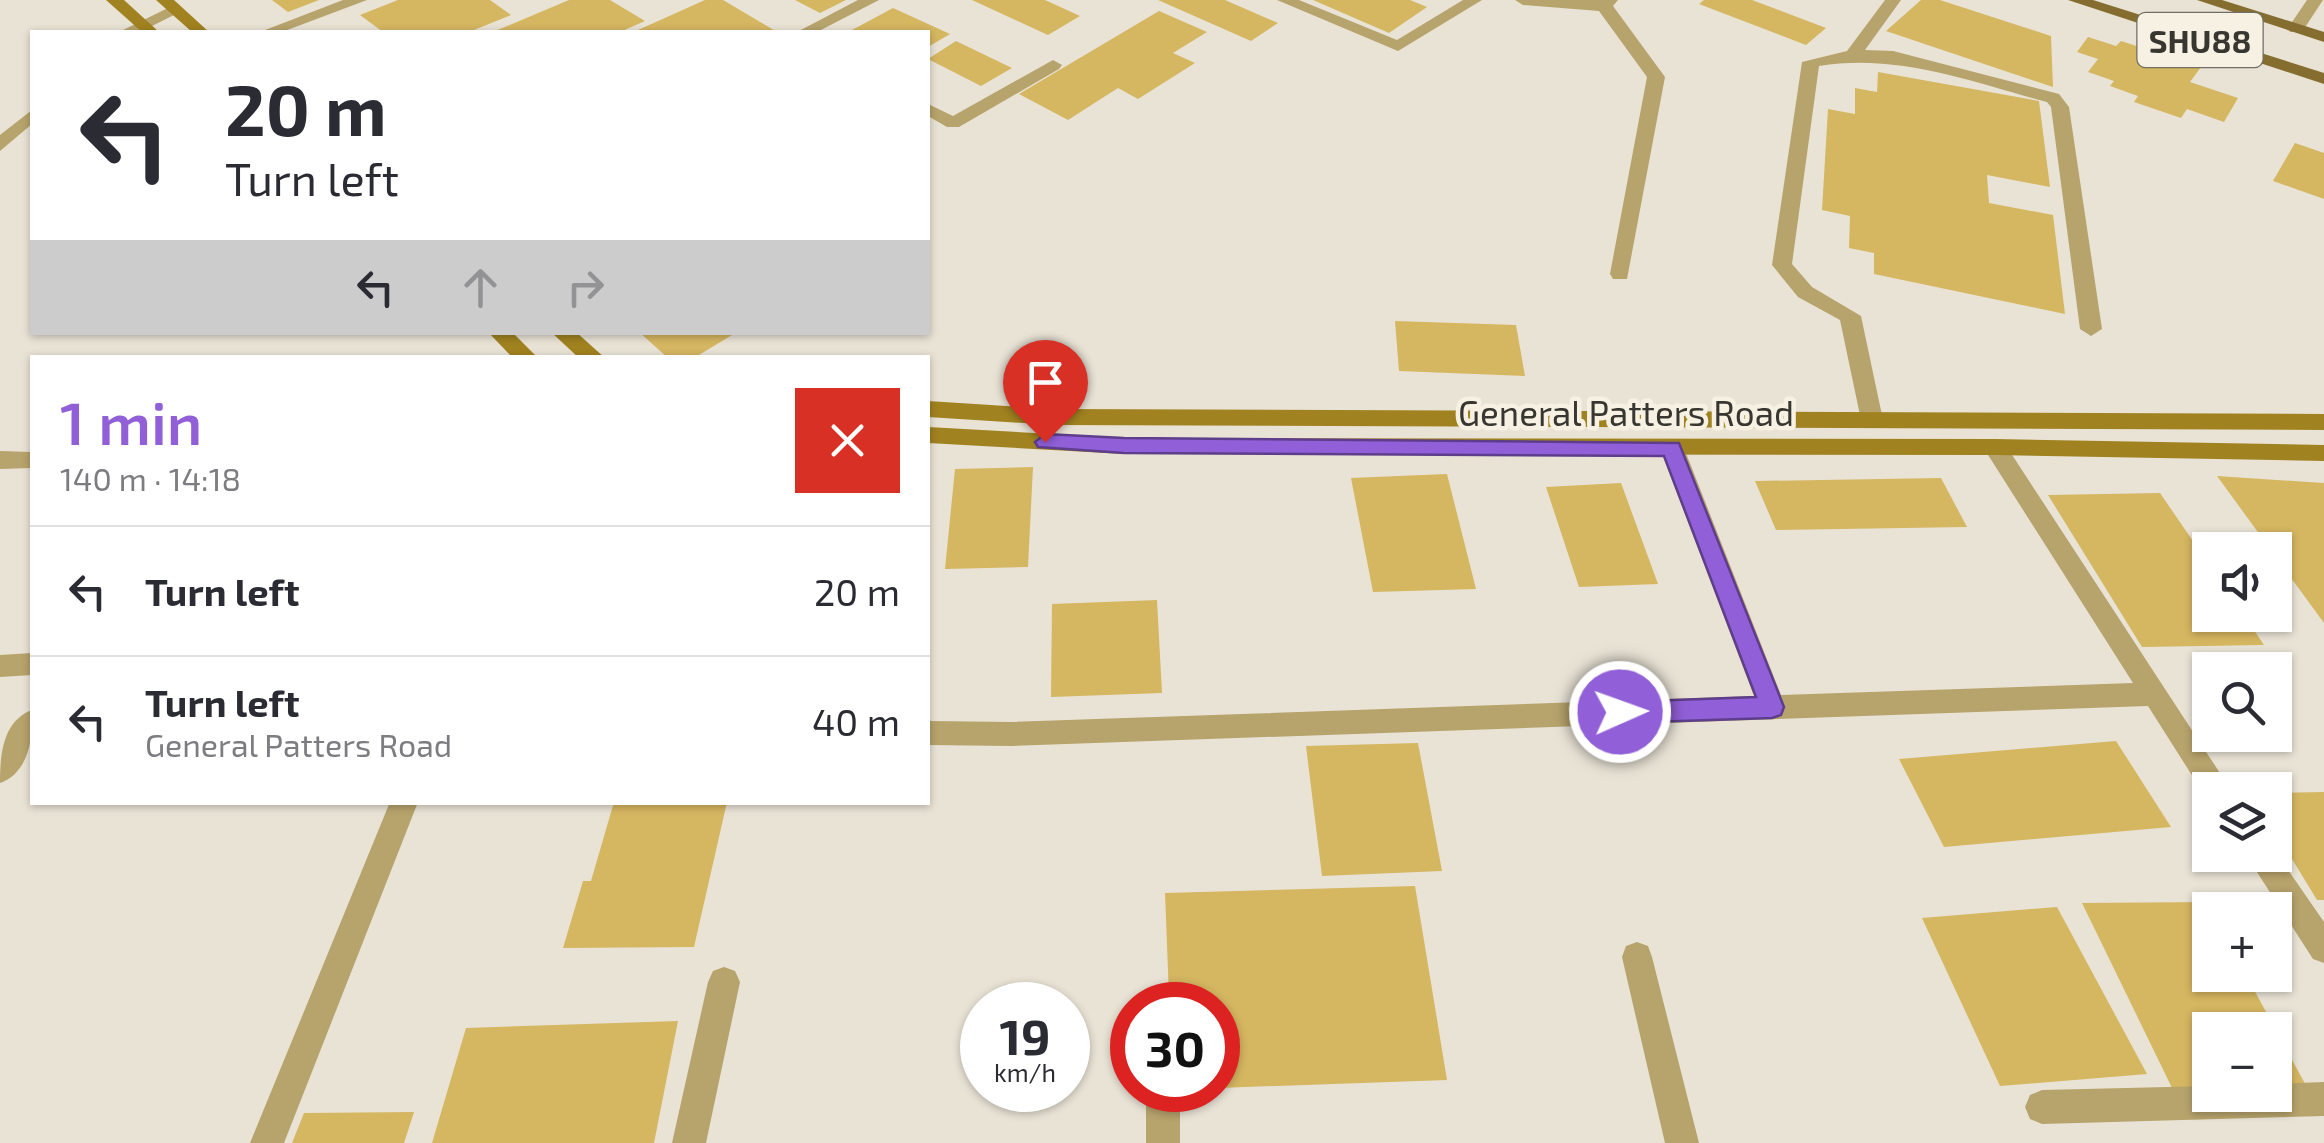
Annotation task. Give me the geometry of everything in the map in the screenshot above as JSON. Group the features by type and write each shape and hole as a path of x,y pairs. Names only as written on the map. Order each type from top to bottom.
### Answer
{"main road":[{"path":"114,0 140,29"},
{"name":"SHU88","path":"2076,0 2324,79"},
{"name":"SHU88","path":"2205,0 2324,37"},
{"path":"170,5 199,30"},
{"path":"501,335 524,355"},
{"path":"566,335 590,355"},
{"name":"General Patters Road","path":"930,409 1054,418 2324,422"},
{"name":"General Patters Road","path":"930,435 1124,446 1995,447 2324,453"}],"street":[{"path":"274,30 358,0"},
{"path":"809,30 871,0"},
{"path":"1285,0 1398,46 1474,0"},
{"path":"1523,0 1607,3 1656,77 1620,274"},
{"path":"1853,55 1893,0"},
{"path":"2296,28 2315,0"},
{"path":"140,29 170,5"},
{"path":"1872,420 1850,316 1805,292 1782,265 1812,62 1853,55 1893,56 2053,98 2060,108 2090,330"},
{"path":"930,111 953,123 1053,65"},
{"path":"0,144 30,117"},
{"path":"1995,447 2205,772"},
{"path":"1672,448 1772,707"},
{"path":"0,460 30,460"},
{"path":"0,666 30,664"},
{"path":"930,733 1012,734 2152,694"},
{"path":"0,772 30,725"},
{"path":"268,1143 403,805"},
{"path":"2273,872 2324,948"},
{"path":"1637,957 1682,1143"},
{"path":"689,1143 724,982"},
{"path":"2042,1107 2324,1098"},
{"path":"1162,1112 1163,1143"}],"building":[{"path":"272,0 319,0 288,12"},
{"path":"398,0 490,0 511,15 474,30 380,30 360,15"},
{"path":"569,0 610,0 645,21 625,30 498,30"},
{"path":"705,0 723,0 774,30 638,30"},
{"path":"795,0 846,0 820,13"},
{"path":"972,0 1045,0 1080,16 1048,35"},
{"path":"1158,0 1225,0 1278,23 1251,41"},
{"path":"1313,0 1410,0 1427,7 1389,33"},
{"path":"1704,0 1752,0 1826,28 1806,45 1699,4"},
{"path":"1921,0 1940,0 2051,36 2053,87 1886,31"},
{"path":"893,8 950,34 930,46 930,30 852,30"},
{"path":"1159,11 1207,32 1173,53 1195,63 1138,99 1118,88 1068,120 1019,94"},
{"path":"2088,37 2116,46 2121,41 2201,67 2190,82 2238,98 2224,122 2187,109 2181,118 2134,102 2138,96 2110,86 2114,81 2088,72 2098,59 2077,52"},
{"path":"956,41 1012,68 981,86 930,58"},
{"path":"1878,72 2039,101 2050,187 1987,175 1989,203 2053,215 2065,314 1874,274 1874,253 1849,248 1850,216 1822,210 1828,109 1855,114 1855,88 1877,92"},
{"path":"2295,143 2324,153 2324,199 2273,181"},
{"path":"1395,321 1516,325 1525,376 1399,371"},
{"path":"642,335 732,335 699,355 665,355"},
{"path":"1033,467 1028,567 945,569 955,469"},
{"path":"1447,474 1476,589 1373,592 1351,478"},
{"path":"2217,476 2324,483 2324,623 2292,579 2292,532 2258,532"},
{"path":"1941,478 1967,527 1776,530 1755,481"},
{"path":"1621,483 1658,584 1579,587 1546,487"},
{"path":"2160,493 2192,540 2192,632 2255,632 2264,645 2142,647 2048,495"},
{"path":"1157,600 1162,693 1051,697 1052,604"},
{"path":"2116,741 2171,827 1944,847 1899,759"},
{"path":"1418,743 1442,871 1322,876 1306,746"},
{"path":"2324,792 2324,900 2317,900 2292,859 2292,793"},
{"path":"613,805 726,805 694,947 563,948 583,881 591,881"},
{"path":"1415,886 1447,1080 1240,1087 1240,982 1168,982 1165,893"},
{"path":"2192,902 2192,992 2255,992 2266,1012 2192,1012 2192,1092 2174,1092 2082,903"},
{"path":"2057,907 2147,1074 2000,1086 1922,918"},
{"path":"678,1021 654,1143 432,1143 466,1028"},
{"path":"2292,1060 2309,1091 2292,1092"},
{"path":"414,1112 404,1143 292,1143 304,1113"}],"route":[{"path":"1045,442 1124,446 1672,448 1772,707 1620,712"}]}
